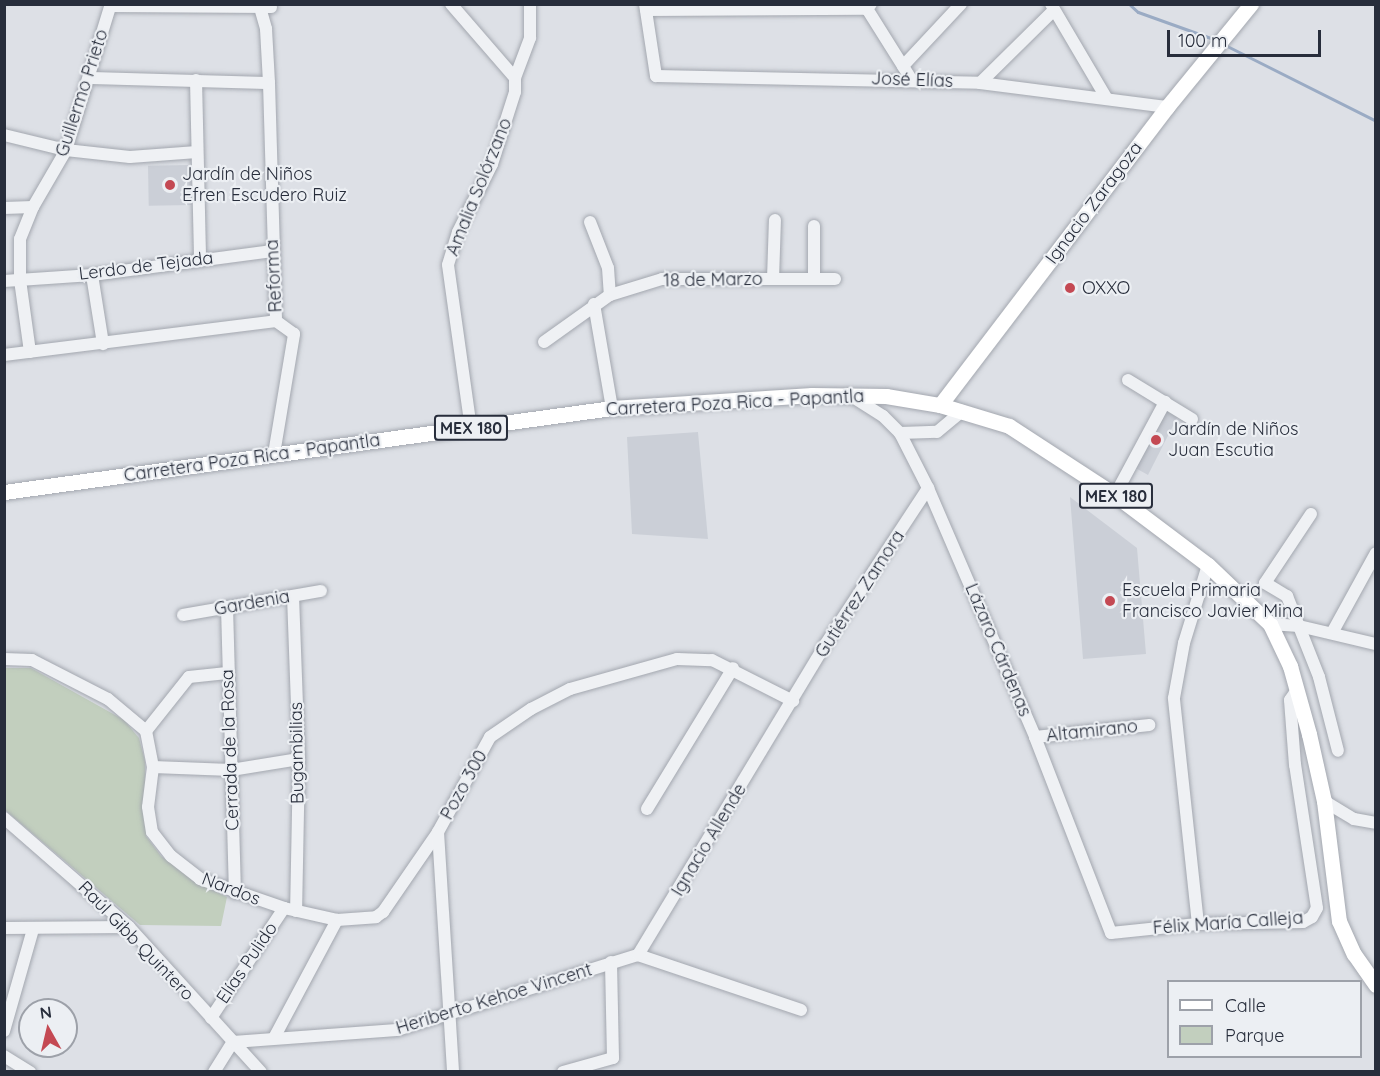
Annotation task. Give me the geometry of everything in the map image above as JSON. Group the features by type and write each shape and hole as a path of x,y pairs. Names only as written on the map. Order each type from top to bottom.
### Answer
{"main road":[{"name":"Ignacio Zaragoza","path":"940,405 1167,107 1251,4"},
{"name":"Carretera Poza Rica - Papantla","path":"4,492 612,408 847,394 940,405 1009,426 1114,495 1208,566 1270,624 1290,666 1324,801 1339,921 1354,954 1376,985"}],"street":[{"path":"451,4 515,78"},
{"name":"Amalia Solórzano","path":"471,428 448,265 458,231 492,164 515,92 515,78 530,38 530,4"},
{"path":"903,66 961,4"},
{"path":"110,5 265,6"},
{"name":"Guillermo Prieto","path":"30,352 20,280 20,239 33,207 66,150 110,5"},
{"name":"Reforma","path":"4,355 276,321 265,6"},
{"path":"646,7 867,6 911,79"},
{"name":"José Elías","path":"646,7 656,76 911,79 980,83 1167,107"},
{"path":"980,83 1053,7 1107,99"},
{"path":"88,78 269,82"},
{"path":"196,80 200,259"},
{"path":"4,135 66,150 130,157 197,152"},
{"path":"4,208 33,207"},
{"path":"773,279 775,220"},
{"path":"590,222 608,268 610,295"},
{"path":"814,226 814,278"},
{"name":"Lerdo de Tejada","path":"4,281 92,275 272,251"},
{"path":"92,275 103,344"},
{"name":"18 de Marzo","path":"544,342 594,304 610,295 662,279 835,279"},
{"path":"594,304 612,408"},
{"path":"274,454 294,334 276,321"},
{"path":"1128,380 1192,419"},
{"name":"Lázaro Cárdenas","path":"847,394 883,416 900,433 928,488 1035,737 1111,933"},
{"path":"1114,495 1165,402"},
{"path":"900,433 937,432 962,411"},
{"name":"Gutiérrez Zamora","path":"793,701 928,488"},
{"path":"1311,514 1265,583 1287,596 1328,704 1338,752"},
{"path":"1332,633 1376,553"},
{"path":"1198,924 1174,698 1184,643 1208,566"},
{"name":"Gardenia","path":"183,615 321,591"},
{"name":"Bugambilias","path":"290,909 299,759 293,596"},
{"name":"Cerrada de la Rosa","path":"227,607 227,673 235,893"},
{"path":"1270,624 1299,626 1376,644"},
{"path":"4,659 32,660 108,699 146,731 153,767 231,770 299,759"},
{"name":"Pozo 300","path":"290,909 337,920 376,917 383,912 438,832 490,737 531,709 570,689 677,659 712,660 733,668 793,701"},
{"path":"647,809 733,668"},
{"path":"146,731 189,677 227,673"},
{"name":"Félix María Calleja","path":"1111,933 1198,924 1304,922 1312,917 1317,908 1295,765 1290,700 1297,690"},
{"name":"Ignacio Allende","path":"638,955 793,701"},
{"name":"Altamirano","path":"1035,737 1149,725"},
{"path":"1295,765 1317,772"},
{"name":"Nardos","path":"153,767 148,807 152,832 171,856 200,879 235,893 290,909"},
{"path":"1324,801 1354,819 1376,823"},
{"name":"Raúl Gibb Quintero","path":"4,818 129,927 261,1071"},
{"path":"438,832 453,1071"},
{"name":"Elías Pulido","path":"211,1018 290,909"},
{"path":"274,1038 337,920"},
{"path":"4,928 129,927"},
{"path":"4,1031 33,929"},
{"path":"563,1071 613,1058 611,962 638,955 801,1010"},
{"name":"Heriberto Kehoe Vincent","path":"233,1042 397,1030 450,1016 611,962"},
{"path":"214,1071 233,1042"},
{"path":"4,1056 30,1071"}],"shaded area":[{"name":"Jardín de Niños Efren Escudero Ruiz","path":"191,165 192,205 149,206 148,166"},
{"name":"Jardín de Niños Juan Escutia","path":"1165,407 1179,414 1148,475 1132,466"},
{"path":"698,432 708,539 632,534 627,437"},
{"name":"Escuela Primaria Francisco Javier Mina","path":"1070,497 1137,548 1146,654 1083,659"}],"green space":[{"path":"4,668 31,668 124,720 139,738 145,761 146,836 161,856 195,882 227,897 221,926 140,925 5,810"}],"waterway":[{"path":"1129,4 1138,12 1216,40"},
{"path":"1225,45 1376,121"}],"place":[{"name":"Jardín de Niños Efren Escudero Ruiz","path":"170,185"},
{"name":"OXXO","path":"1070,288"},
{"name":"Jardín de Niños Juan Escutia","path":"1156,440"},
{"name":"Escuela Primaria Francisco Javier Mina","path":"1110,601"}]}
